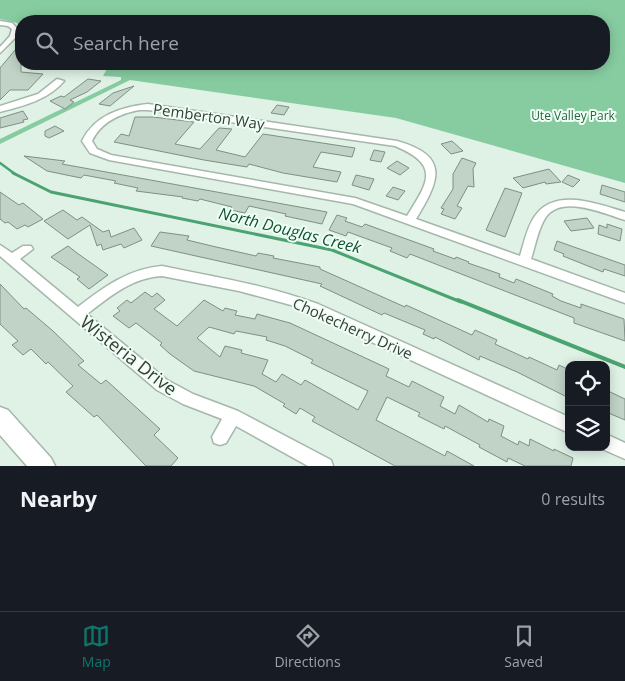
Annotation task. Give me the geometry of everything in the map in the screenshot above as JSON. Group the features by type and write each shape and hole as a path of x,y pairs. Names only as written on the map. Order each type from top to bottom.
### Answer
{"main road":[{"path":"0,418 43,466"}],"street":[{"path":"0,22 10,24 15,29 12,37 0,51"},
{"path":"0,109 43,94 55,88 60,81"},
{"name":"Pemberton Way","path":"87,141 96,127 102,122 137,106 168,108 386,142 414,151 430,160 432,182 410,221"},
{"path":"76,144 87,141 93,151 109,157 343,199 625,298"},
{"path":"524,262 539,218 558,202 588,205 625,216"},
{"name":"Wisteria Drive","path":"0,249 162,385 188,399 233,416 326,466"},
{"path":"12,259 27,249"},
{"name":"Chokecherry Drive","path":"78,314 120,283 136,275 152,271 162,271 264,292 285,297 313,308 565,424"},
{"path":"220,437 233,416"},
{"path":"610,444 625,451"}],"green space":[{"name":"Ute Valley Park","path":"0,0 625,0 625,183 396,118 130,80 0,144 0,139 121,80 121,77 103,76 106,70 610,70 610,15 15,15 15,23 0,19"}],"building":[{"path":"15,50 15,70 43,74 28,90 10,90 0,100 0,68"},
{"path":"88,79 101,81 87,92 70,100 74,102 65,109 50,101 61,96 64,97"},
{"path":"134,86 110,106 99,104 113,93"},
{"path":"277,105 289,107 284,115 271,113"},
{"path":"23,111 28,119 23,120 24,122 0,128 0,118"},
{"path":"135,117 153,117 194,122 175,144 200,149 219,128 232,129 216,150 245,157 263,134 355,148 352,157 321,152 313,167 341,172 337,182 283,173 249,164 247,167 204,160 114,142 121,134 129,136"},
{"path":"55,126 64,131 49,138 45,136 45,131"},
{"path":"452,141 463,151 451,154 441,144"},
{"path":"374,150 385,152 381,162 370,160"},
{"path":"24,156 65,161 62,164 327,212 322,224 249,206 245,213 230,210 232,207 200,199 198,201 183,197 136,191 138,188 114,183 116,181 84,175 81,178 47,171"},
{"path":"462,158 476,163 473,169 474,187 468,186 457,206 462,208 455,219 441,214 444,209 441,208 453,189 453,174"},
{"path":"397,161 409,168 400,175 387,168"},
{"path":"549,169 561,182 546,184 545,182 523,188 513,178"},
{"path":"356,175 374,179 369,190 352,185"},
{"path":"568,175 580,180 573,187 562,182"},
{"path":"602,185 625,192 625,202 600,194"},
{"path":"393,187 405,191 398,200 386,196"},
{"path":"505,188 522,193 505,237 486,230"},
{"path":"0,192 19,205 23,203 43,219 28,227 25,225 17,229 8,222 5,223 0,219"},
{"path":"63,210 77,220 82,217 103,232 109,230 111,237 134,228 142,240 124,248 121,244 103,250 101,244 97,246 90,225 68,239 44,221"},
{"path":"337,215 347,218 345,221 362,227 365,224 434,249 433,251 455,259 456,257 500,274 499,277 514,283 516,279 553,294 552,296 561,301 581,308 581,304 624,319 625,341 574,323 574,318 410,254 407,258 390,251 392,248 348,232 346,236 329,230"},
{"path":"587,218 594,228 571,231 564,221"},
{"path":"607,224 622,229 620,241 598,234 599,225 607,228"},
{"path":"160,232 189,236 187,240 256,256 258,253 274,256 273,258 320,267 320,269 472,335 475,330 497,340 495,344 528,359 529,357 557,370 559,365 565,368 565,396 480,356 479,360 435,337 434,339 423,334 425,330 384,313 382,315 320,286 322,284 151,246"},
{"path":"557,241 625,265 625,276 604,269 603,272 563,256 564,254 554,250"},
{"path":"68,246 108,275 89,289 77,279 80,277 51,257"},
{"path":"0,284 24,309 26,308 53,331 84,361 78,365 101,384 106,380 160,429 154,435 178,458 171,466 146,466 97,415 94,417 66,392 73,386 48,362 46,364 31,349 23,355 12,345 18,341 0,324"},
{"path":"145,292 152,297 157,293 165,300 154,309 177,326 204,300 223,311 225,308 237,311 235,315 255,319 257,314 290,323 389,369 386,376 409,387 412,381 444,397 440,406 455,414 459,405 488,422 489,419 504,426 501,436 518,445 519,441 529,446 530,439 573,458 571,466 525,466 508,458 507,462 445,426 444,429 418,416 420,413 387,397 376,420 445,456 447,451 474,466 395,466 312,421 315,417 300,408 296,414 283,406 285,404 254,386 194,371 170,354 160,345 162,343 136,323 129,328 113,316 120,311 117,308 127,300 131,303","holes":["209,327 234,334 236,331 267,337 266,340 285,346 313,360 311,363 368,391 358,410 305,380 301,385 282,374 276,382 262,374 268,360 241,353 242,350 225,346 220,357 197,338"]},
{"path":"610,392 625,399 625,420 610,414"}],"waterway":[{"name":"North Douglas Creek","path":"0,163 15,174"},
{"name":"North Douglas Creek","path":"15,174 51,192 332,250 461,302"},
{"name":"North Douglas Creek","path":"458,300 625,367"}]}
